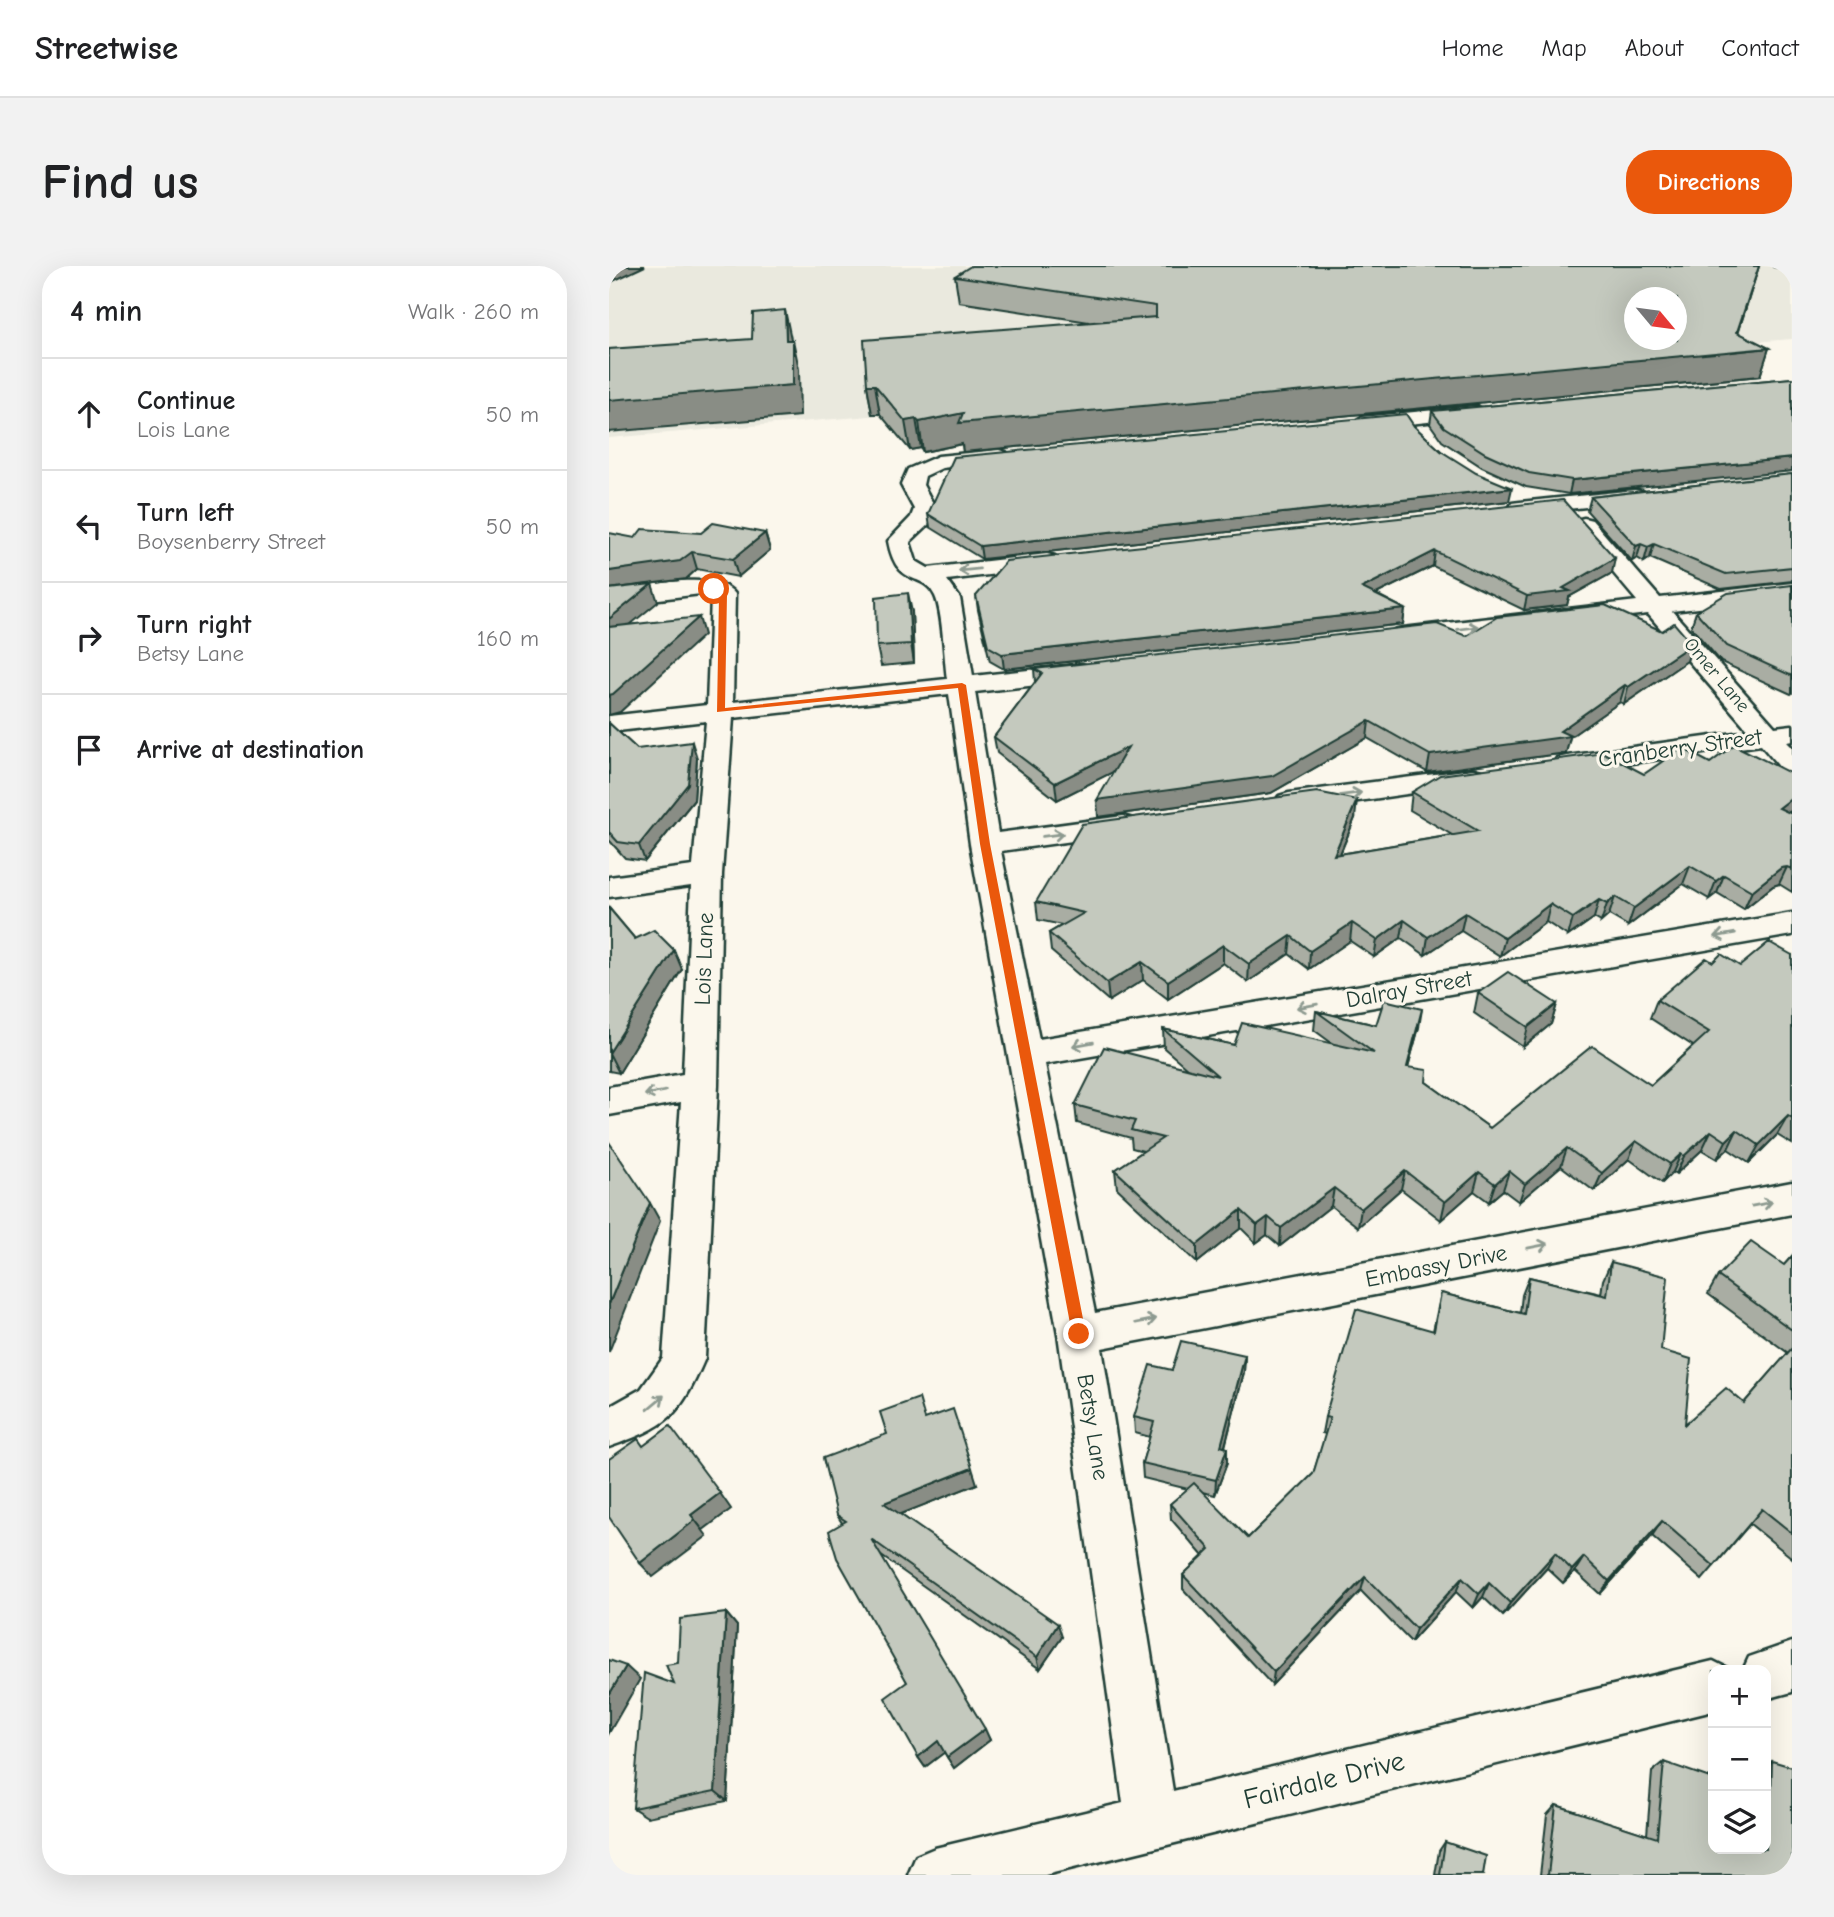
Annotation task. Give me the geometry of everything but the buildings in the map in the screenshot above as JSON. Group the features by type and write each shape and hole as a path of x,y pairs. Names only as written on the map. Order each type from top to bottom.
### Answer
{"street":[{"path":"1345,425 1494,411"},
{"path":"1413,418 1426,440"},
{"name":"Betsy Lane","path":"1019,454 938,462 915,473 912,485 925,509 921,519 899,541 901,559 906,566 937,583 948,598 985,844 1079,1334 1152,1822"},
{"path":"1508,489 1531,499 1565,503"},
{"path":"1496,511 1658,493"},
{"name":"Omer Lane","path":"1565,503 1657,606 1780,734 1792,764"},
{"path":"922,576 1073,559"},
{"name":"Lois Lane","path":"609,598 690,589 714,589 723,594 720,711 707,874 700,1085 684,1358 674,1384 663,1398 630,1419 609,1427"},
{"path":"1384,637 1792,590"},
{"path":"609,724 1112,668"},
{"name":"Cranberry Street","path":"1535,768 1780,734"},
{"path":"1260,806 1493,774"},
{"path":"985,844 1150,821"},
{"path":"609,887 707,874"},
{"name":"Dalray Street","path":"1026,1054 1792,924"},
{"path":"609,1101 700,1085"},
{"name":"Embassy Drive","path":"1079,1334 1792,1198"},
{"path":"1771,1673 1792,1667"},
{"name":"Fairdale Drive","path":"936,1875 1708,1687"}],"shaded area":[{"path":"609,266 1792,266 1792,339 1687,348 1687,287 1624,287 1624,350 1661,350 609,438"}],"railway":[{"path":"1774,266 1792,268"}],"route":[{"path":"714,589 723,594 720,711 962,685 985,844 1079,1334"}]}
